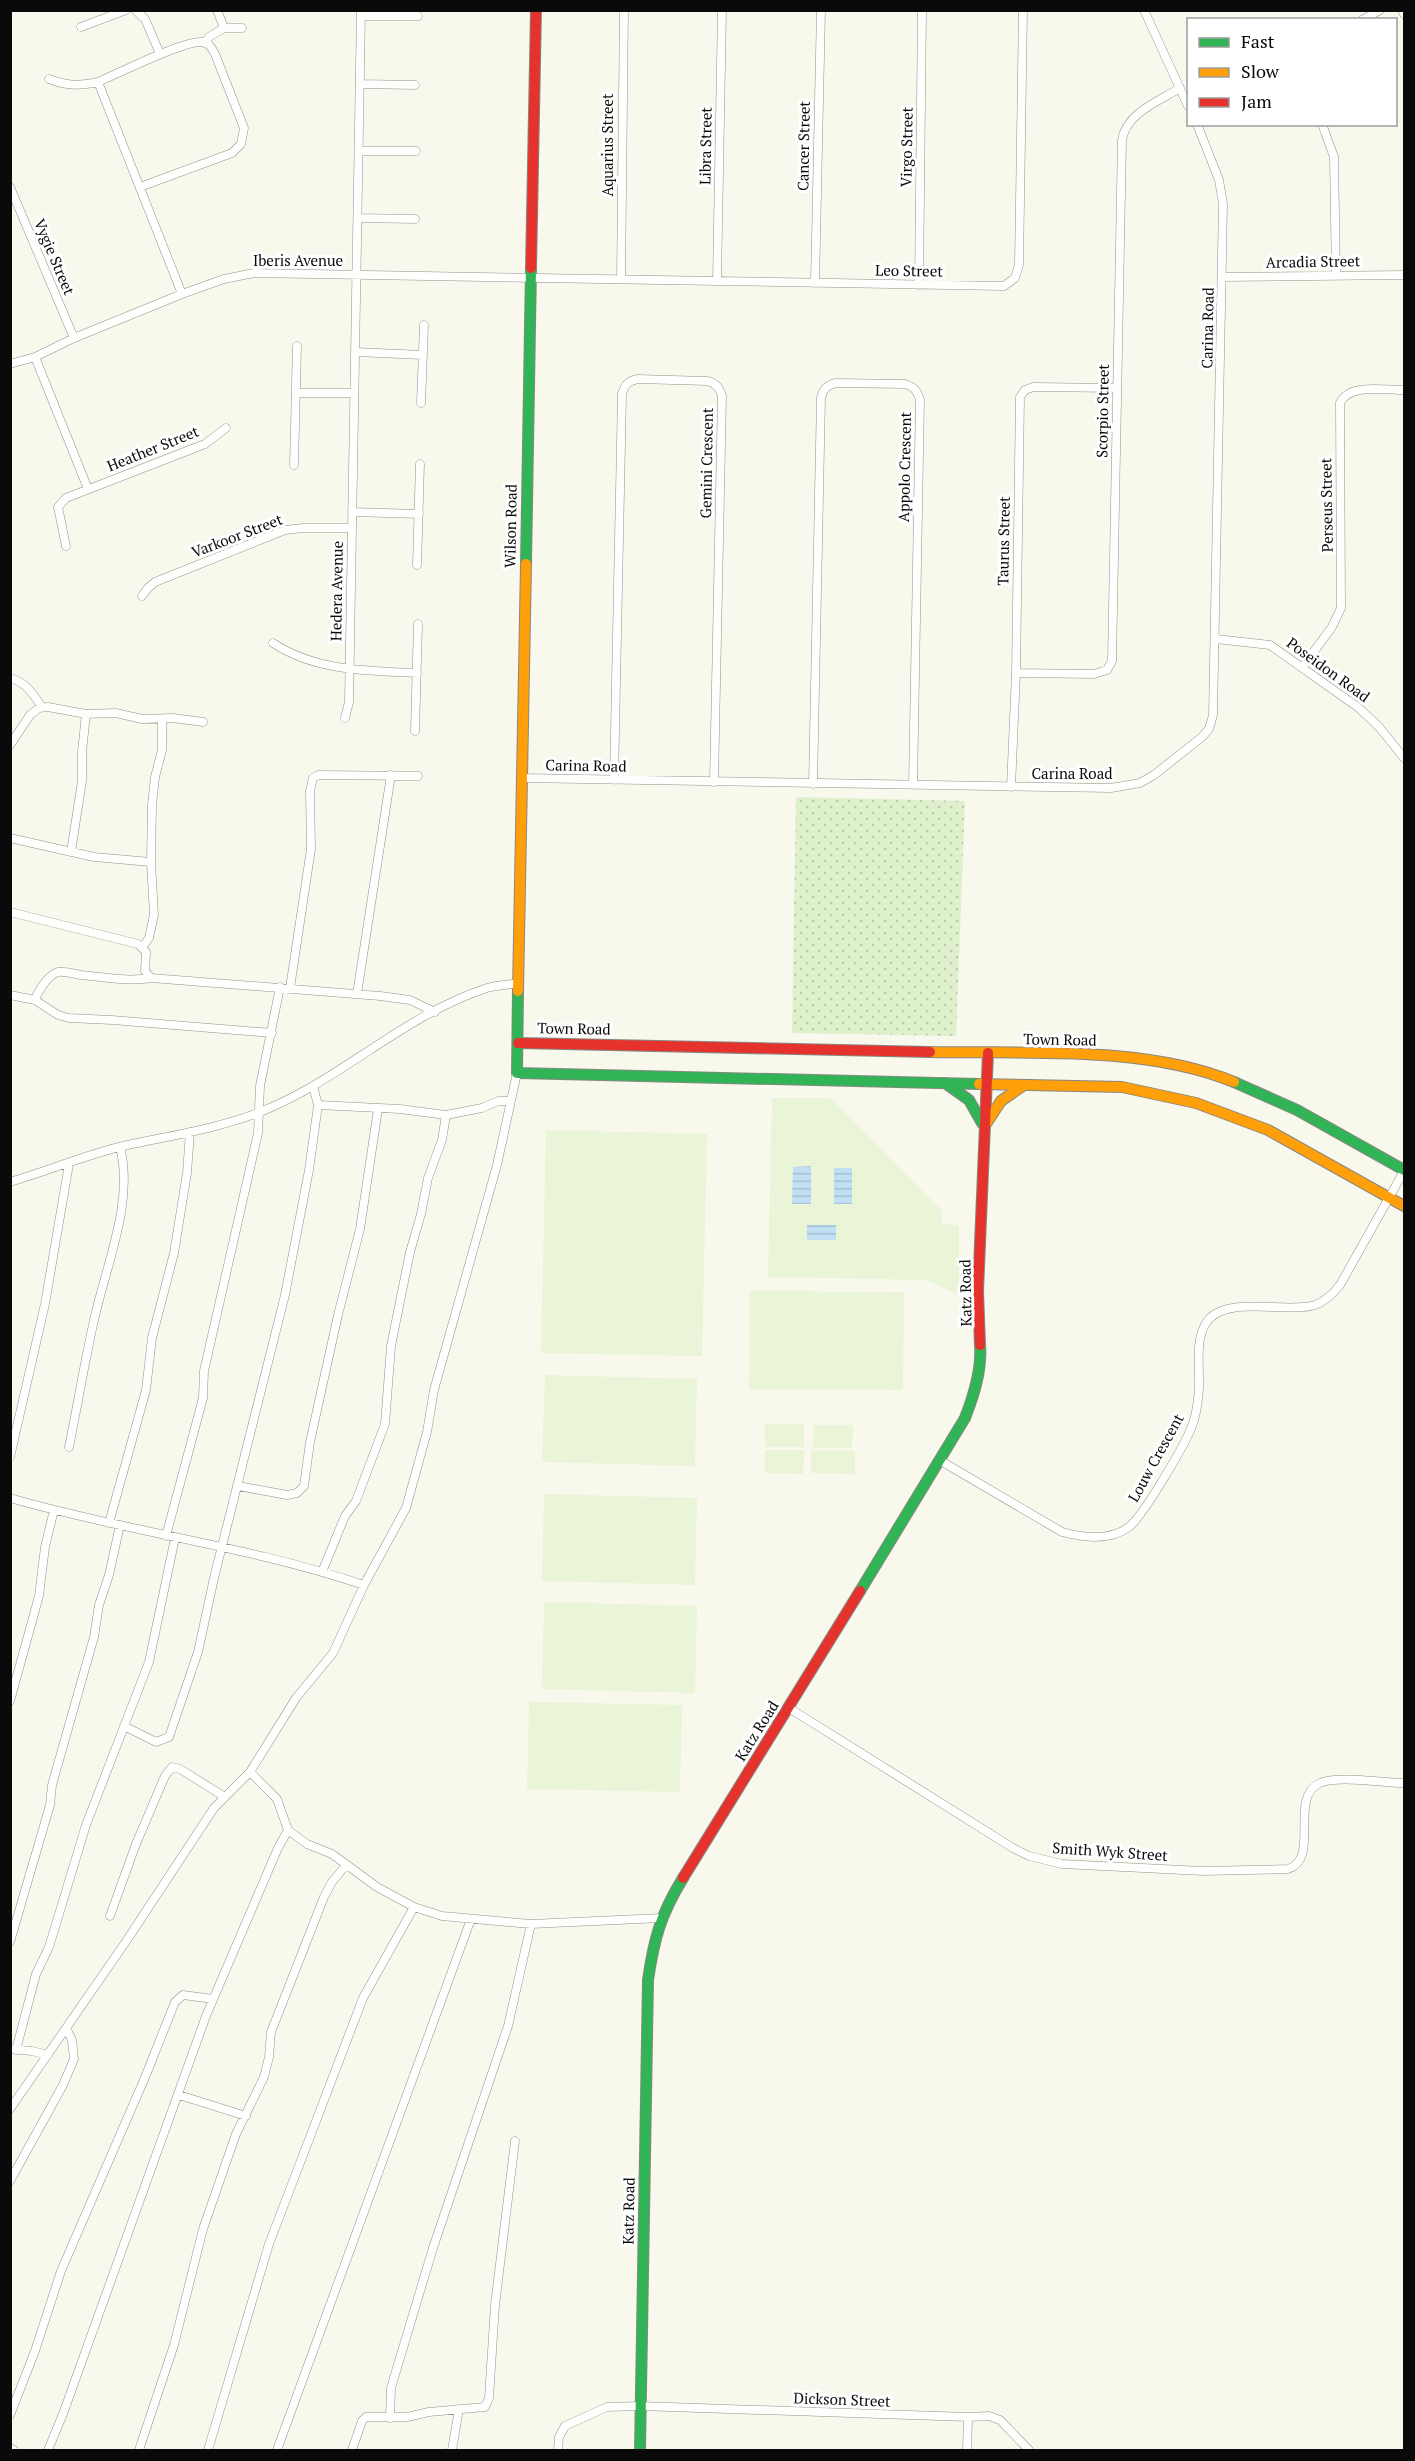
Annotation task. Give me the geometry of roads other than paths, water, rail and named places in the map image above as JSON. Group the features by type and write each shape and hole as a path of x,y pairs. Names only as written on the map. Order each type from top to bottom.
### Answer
{"street":[{"path":"81,27 126,10"},
{"path":"135,10 145,19 160,54"},
{"path":"217,10 224,28"},
{"name":"Wilson Road","path":"518,1043 536,10"},
{"name":"Aquarius Street","path":"621,279 624,10"},
{"name":"Libra Street","path":"717,281 722,10"},
{"name":"Cancer Street","path":"815,283 821,10"},
{"name":"Virgo Street","path":"919,285 922,10"},
{"name":"Leo Street","path":"531,278 997,287 1010,283 1018,272 1023,10"},
{"path":"1144,10 1187,104"},
{"path":"1366,18 1380,10"},
{"name":"Hedera Avenue","path":"345,718 349,702 361,13 418,16"},
{"path":"205,42 208,37 224,28 242,28"},
{"path":"48,79 63,85 76,86 98,82 160,54 195,42 205,42 211,47 244,128 241,144 232,153 141,187"},
{"path":"98,82 182,294"},
{"path":"360,84 415,85"},
{"name":"Scorpio Street","path":"1016,673 1094,674 1104,672 1110,666 1113,654 1123,133 1130,119 1180,88"},
{"name":"Carina Road","path":"522,778 1128,787 1154,775 1202,737 1209,729 1213,715 1216,639 1222,192 1210,152 1198,126"},
{"path":"1323,126 1334,157 1336,275"},
{"path":"358,151 416,151"},
{"name":"Vygie Street","path":"10,187 74,338"},
{"path":"358,218 414,219"},
{"name":"Iberis Avenue","path":"10,364 35,357 74,338 182,294 224,279 254,273 531,278"},
{"name":"Arcadia Street","path":"1222,277 1404,274"},
{"path":"421,403 424,325"},
{"path":"294,465 297,346"},
{"path":"355,352 423,355"},
{"path":"35,357 88,489"},
{"name":"Gemini Crescent","path":"614,780 622,393 624,386 638,379 707,381 720,388 722,396 714,782"},
{"name":"Appolo Crescent","path":"813,784 821,398 823,390 828,385 836,383 905,384 912,386 918,392 920,400 913,785"},
{"name":"Taurus Street","path":"1011,787 1016,673 1020,397 1024,390 1033,387 1118,388"},
{"name":"Perseus Street","path":"1303,666 1332,627 1341,608 1340,404 1346,394 1355,390 1404,390"},
{"path":"296,393 354,393"},
{"name":"Heather Street","path":"66,546 58,507 66,498 205,444 226,428"},
{"path":"417,566 420,464"},
{"path":"352,512 419,514"},
{"name":"Varkoor Street","path":"142,596 155,582 285,530 351,528"},
{"path":"415,731 418,624"},
{"name":"Poseidon Road","path":"1216,639 1270,645 1303,666 1359,708 1379,727 1404,759"},
{"path":"273,643 297,657 349,670 417,673"},
{"path":"10,678 18,680 30,689 42,707"},
{"path":"10,745 30,715 42,707 86,714 116,713 162,720 173,718 202,722"},
{"path":"70,852 82,782 86,714"},
{"path":"142,948 149,938 154,915 151,862 153,795 162,750 162,720"},
{"path":"291,988 311,849 310,791 313,778 318,775 418,776"},
{"path":"357,994 391,776"},
{"path":"10,838 93,857 151,862"},
{"path":"10,912 138,944 146,952 145,971 151,978"},
{"path":"35,1000 50,977 58,972 112,978 140,980 151,978 357,994 410,1000 435,1012"},
{"path":"10,1182 120,1147 190,1132 260,1112 313,1086 435,1012 489,987 519,983"},
{"path":"48,2055 13,2050 36,1974 49,1947 86,1825 149,1662 171,1537 202,1398 204,1371 258,1133 260,1086 280,987"},
{"path":"10,995 35,1000 58,1015 69,1018 272,1033"},
{"name":"Town Road","path":"517,1073 518,1043 1123,1056 1174,1065 1229,1079 1279,1101 1404,1171"},
{"name":"Katz Road","path":"640,2451 648,1980 652,1949 661,1918 670,1899 941,1461 965,1418 978,1379 981,1334 978,1292 988,1053"},
{"path":"10,2109 214,1808 250,1772 296,1698 333,1653 364,1586 406,1508 427,1432 434,1390 486,1208 517,1073 986,1082 1122,1087 1171,1096 1221,1110 1266,1129 1404,1206"},
{"path":"942,1082 961,1092 969,1100 976,1109 984,1129"},
{"path":"984,1129 992,1112 1003,1098 1027,1084"},
{"path":"124,1726 156,1742 162,1742 169,1737 198,1652 214,1578 285,1295 309,1170 318,1105 313,1086"},
{"path":"318,1105 400,1109 446,1115 482,1108 498,1101 510,1101"},
{"path":"238,1486 287,1495 297,1493 304,1486 310,1442 360,1229 378,1109"},
{"path":"322,1572 345,1516 356,1502 385,1424 391,1346 410,1252 428,1178 442,1140 446,1115"},
{"path":"109,1523 146,1390 152,1338 174,1253 187,1173 190,1132"},
{"path":"69,1447 94,1317 125,1192 125,1167 120,1147"},
{"path":"10,1457 45,1304 69,1164"},
{"name":"Louw Crescent","path":"941,1461 1062,1533 1102,1537 1129,1527 1154,1493 1191,1427 1198,1399 1202,1335 1208,1320 1224,1309 1307,1306 1325,1300 1340,1285 1404,1171"},
{"path":"10,1498 322,1572 364,1586"},
{"path":"10,1701 39,1596 45,1546 54,1510"},
{"path":"10,1942 50,1805 52,1785 94,1637 99,1605 109,1575 120,1525"},
{"name":"Smith Wyk Street","path":"789,1708 1014,1848 1029,1856 1054,1863 1203,1871 1288,1869 1296,1864 1302,1853 1305,1803 1308,1794 1315,1786 1331,1780 1404,1783"},
{"path":"110,1916 136,1844 165,1776 172,1767 180,1769 225,1797"},
{"path":"250,1772 277,1799 288,1830 308,1844 332,1854 414,1907 442,1916 531,1924 661,1918"},
{"path":"48,2451 213,2000 278,1848 288,1830"},
{"path":"139,2451 174,2345 203,2229 236,2134 264,2077 269,2057 271,2032 319,1908 332,1882 346,1865"},
{"path":"208,2451 269,2244 363,1998 414,1907"},
{"path":"277,2451 471,1919"},
{"path":"390,2418 391,2388 433,2248 508,2026 531,1924"},
{"path":"10,2415 35,2351 61,2271 175,2002 183,1995 213,2000"},
{"path":"10,2181 63,2085 74,2059 72,2040 66,2028"},
{"path":"179,2095 246,2116"},
{"path":"352,2451 362,2421 366,2417 390,2418 485,2407 489,2398 495,2305 515,2141"},
{"name":"Dickson Street","path":"558,2451 559,2437 566,2426 607,2407 640,2406 989,2416 1000,2420 1029,2451"},
{"path":"452,2451 459,2409"},
{"path":"967,2451 968,2417"}],"water":[{"path":"811,1166 811,1204 792,1204 793,1167"},
{"path":"834,1168 852,1168 852,1204 834,1204"},
{"path":"807,1225 836,1225 836,1240 807,1240"}]}
